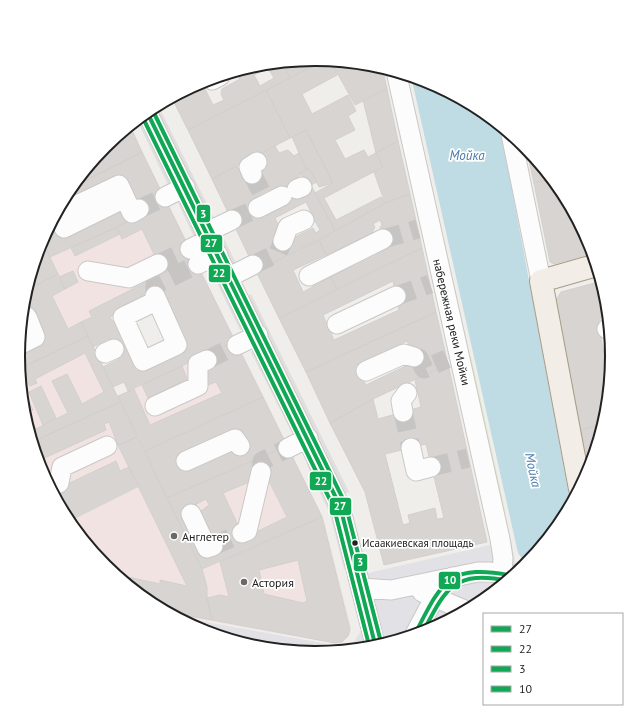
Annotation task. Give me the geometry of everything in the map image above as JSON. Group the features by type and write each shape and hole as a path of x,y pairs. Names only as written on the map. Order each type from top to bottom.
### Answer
{"main road":[{"path":"578,480 541,281 592,266"}],"street":[{"name":"набережная реки Мойки","path":"393,80 403,135 475,456 508,574"},
{"path":"150,118 258,335 340,506 374,641"},
{"path":"519,149 521,153 541,281"},
{"path":"164,197 185,187"},
{"path":"194,257 212,242 232,220"},
{"path":"283,241 288,227 304,220"},
{"path":"309,276 384,239"},
{"path":"88,270 129,278 158,264"},
{"path":"229,277 253,265"},
{"path":"337,324 396,296"},
{"path":"156,298 177,345 143,361 120,346 123,317 156,298"},
{"path":"26,342 35,337 27,318"},
{"path":"237,345 258,335"},
{"path":"366,371 404,354 414,356"},
{"path":"155,406 198,386 198,364 207,360"},
{"path":"403,412 401,401 407,393"},
{"path":"288,448 308,438"},
{"path":"186,462 235,439 240,446"},
{"path":"55,485 58,483 62,467 107,446"},
{"path":"411,448 416,471 431,467"},
{"path":"242,533 247,531 261,472"},
{"path":"190,514 207,548 213,546"},
{"path":"361,588 380,590 409,586 478,572 507,575"},
{"path":"418,629 434,597 445,582 452,577"},
{"path":"409,586 460,609"}],"shaded area":[{"path":"161,111 215,220 211,222 157,113"},
{"path":"143,123 173,182 168,185 140,126"},
{"path":"167,201 195,257 89,310 92,317 81,322 118,396 236,341 323,517 351,627 349,636 342,642 333,643 187,617 154,598 110,562 85,533 64,502 40,450 27,394 25,356 27,319 35,281 46,248 50,257 117,227"},
{"path":"182,201 199,235 194,237 178,203"},
{"path":"221,233 238,267 233,269 217,236"},
{"path":"214,266 245,328 240,330 210,269"},
{"path":"251,294 349,492 344,494 247,296"},
{"path":"256,350 298,435 294,437 251,352"},
{"path":"310,461 335,513 349,568 344,569 330,514 306,463"},
{"name":"Исаакиевская площадь","path":"511,540 515,562 518,565 477,598 444,617 409,632 353,645 361,631 347,578"},
{"name":"Исаакиевская площадь","path":"193,620 338,646 316,647 278,645 222,632"}],"green space":[{"path":"404,80 408,81 466,338 463,339"},
{"path":"471,356 505,510 500,511 467,357"}],"water":[{"name":"Мойка","path":"412,82 461,105 502,134 569,497 546,533 523,560 518,553"}],"building":[{"path":"313,66 290,78 285,68"},
{"path":"313,66 333,67 337,75 302,94 312,114 348,95 356,111 348,116 355,130 335,140 345,159 364,150 368,157 376,153 383,167 324,198 336,220 381,197 385,203 335,231 315,193 333,183 306,130 290,138 266,90"},
{"path":"334,67 353,68 384,74 387,89 355,105"},
{"path":"285,68 290,78 188,130 174,103 204,88 213,105 224,100 221,94 222,89 240,79 239,76 261,72 254,75 260,86 274,78 269,70"},
{"path":"387,89 398,141 376,153 363,100"},
{"path":"266,90 290,138 212,179 188,130"},
{"path":"306,130 333,183 319,187 309,168 306,169 292,137"},
{"path":"132,131 142,152 84,181 110,151"},
{"path":"398,141 410,194 385,203 374,172 383,167 376,153"},
{"path":"275,146 279,153 288,150 294,156 299,153 306,169 300,173 296,187 281,193 270,189 253,199 260,212 234,225 212,179 237,166 243,178 259,171 264,159 262,153"},
{"path":"142,152 166,201 117,227 50,257 46,248 60,219 123,206 139,209 123,176 69,202 84,181"},
{"path":"529,159 546,180 534,183"},
{"path":"309,168 317,182 307,187 300,173"},
{"path":"546,180 567,211 588,254 554,264 550,262 534,183"},
{"path":"311,185 335,231 256,271 234,225","holes":["306,202 312,214 308,216 312,222 315,221 320,230 316,233 313,228 285,242 282,241 277,230 280,229 275,218"]},
{"path":"410,194 422,248 337,289 331,277 347,269 345,267 349,265 350,268 382,252 385,246 380,227 382,225 380,220 373,224 375,227 372,233 326,255 319,240 385,203"},
{"path":"166,201 194,258 163,273 142,229 122,239 117,227"},
{"path":"117,227 120,234 75,256 71,248"},
{"path":"319,240 326,255 293,270 303,292 331,277 337,289 279,318 256,271"},
{"path":"422,248 436,312 306,372 279,318","holes":["393,281 399,310 334,340 323,315"]},
{"path":"46,249 58,274 34,286"},
{"path":"194,258 235,341 128,391 124,382 113,387 103,367 119,359 109,339 93,347 81,322 92,317 89,311","holes":["160,293 185,348 136,371 133,365 137,363 117,320 113,322 110,317"]},
{"path":"73,271 78,282 65,289 59,277"},
{"path":"58,274 65,289 52,296 68,329 81,322 88,336 26,366 26,347 44,338 27,319 34,286"},
{"path":"596,283 603,316 601,317 598,323 604,354 606,353 604,394 597,425 581,430 556,300 561,292"},
{"path":"436,312 448,364 373,399 330,423 306,372","holes":["407,341 416,361 366,385 355,366"]},
{"path":"88,336 120,402 37,440 33,423 36,429 68,413 52,381 67,374 82,404 104,392 85,353 35,379 37,383 30,386 26,380 26,366"},
{"path":"235,341 263,397 145,451 118,396 134,389 150,425 222,393 216,382 208,385 202,373 205,356"},
{"path":"448,364 487,542 384,565 365,492 330,423 373,399 378,419 421,407 415,380","holes":["426,444 444,518 437,519 435,508 408,515 410,523 403,525 385,454"]},
{"path":"182,366 187,379 148,398 142,385"},
{"path":"41,386 56,418 43,425 29,392"},
{"path":"263,397 287,446 167,498 145,451","holes":["236,430 243,444 183,471 177,457"]},
{"path":"28,401 33,410 31,411"},
{"path":"120,402 137,437 118,445 109,422 104,424 106,430 43,458 37,440"},
{"path":"597,425 587,459 581,430"},
{"name":"Англетер","path":"137,437 202,569 207,587 207,598 212,620 182,615 154,598 126,577 160,584 160,580 187,586 118,445"},
{"path":"287,446 322,517 202,569 167,498","holes":["264,471 287,517 244,538 223,493 254,480","206,499 209,505 201,511 200,516 182,512"]},
{"path":"116,461 120,471 129,467 139,486 74,518 57,489"},
{"name":"Астория","path":"322,517 350,630 348,636 342,642 335,643 212,620 207,598 220,595 229,597 220,562","holes":["298,560 307,601 303,603 264,594 259,570"]}],"tunnel":[{"path":"252,174 262,193"},
{"path":"139,209 165,197"},
{"path":"232,220 258,208"},
{"path":"383,239 418,229"},
{"path":"253,265 278,253 283,241"},
{"path":"158,264 190,249"},
{"path":"155,296 155,285 198,264"},
{"path":"396,296 430,284"},
{"path":"207,360 237,345"},
{"path":"414,357 419,358 424,369 447,359"},
{"path":"403,412 411,448"},
{"path":"261,472 262,461 288,448"},
{"path":"431,467 468,458"},
{"path":"213,546 242,533"}],"transit line":[{"name":"3","path":"155,115 345,503 380,639"},
{"name":"27","path":"150,118 340,506 374,641"},
{"name":"22","path":"145,122 334,508 368,642"},
{"name":"10","path":"418,629 432,602 441,589 450,580 461,575 474,572 507,575"},
{"path":"427,625 445,594 454,586 463,581 475,578 501,580"}],"place":[{"name":"Англетер","path":"174,536"},
{"name":"Исаакиевская площадь","path":"355,543"},
{"name":"Астория","path":"244,582"}]}
